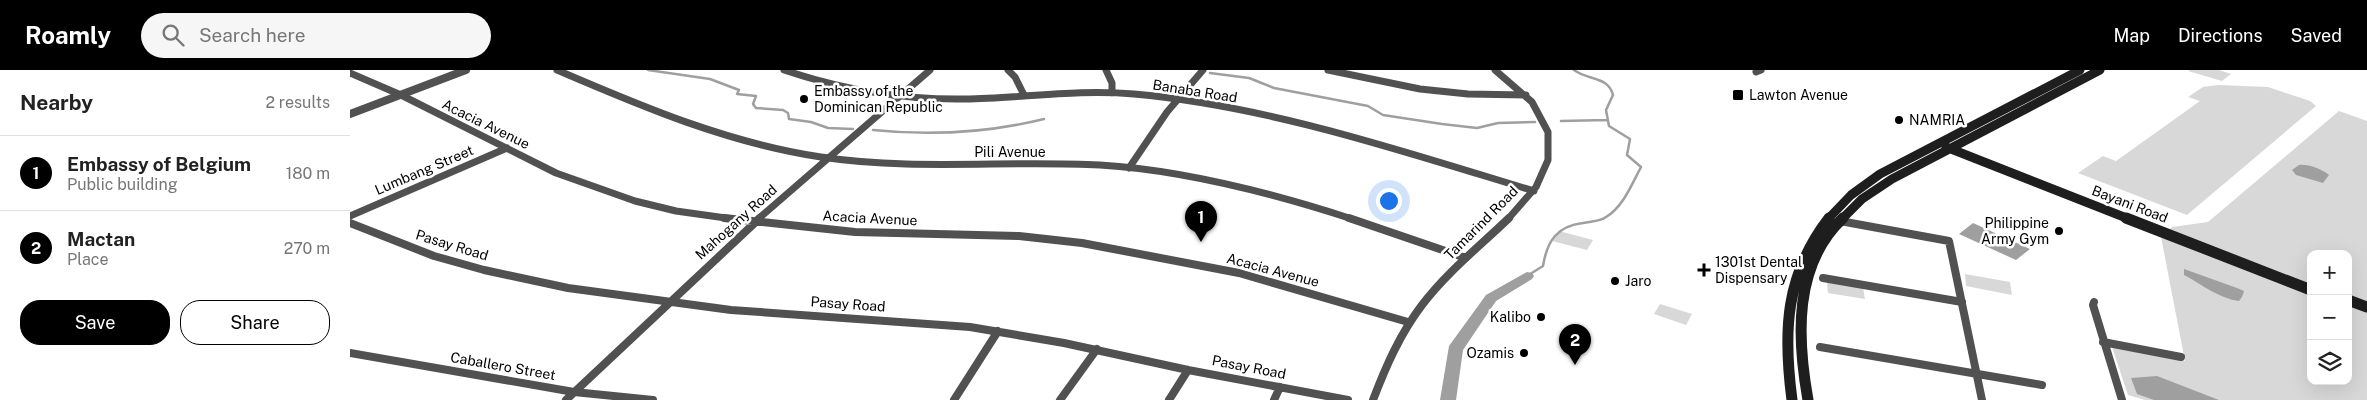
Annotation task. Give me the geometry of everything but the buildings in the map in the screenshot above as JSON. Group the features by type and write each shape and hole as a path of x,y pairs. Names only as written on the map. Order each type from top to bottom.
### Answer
{"main road":[{"path":"1808,400 1802,370 1799,318 1801,300 1812,266 1840,221 1881,185 2080,70"},
{"path":"1792,400 1787,369 1787,315 1795,276 1811,241 1830,215 1854,192 1880,174 1944,147 1966,140 2100,70"},
{"path":"1966,140 1967,147 1976,157"},
{"path":"1944,147 1976,157"},
{"name":"Bayani Road","path":"1944,147 1976,157 2307,288"},
{"name":"Bayani Road","path":"2051,187 2307,283"},
{"path":"2352,301 2367,307"},
{"path":"2352,306 2367,312"}],"street":[{"path":"350,114 466,70"},
{"name":"Pili Avenue","path":"557,70 659,112 738,139 829,157 908,165 1050,165 1129,168 1221,184 1273,196 1368,223 1466,258"},
{"name":"Banaba Road","path":"784,70 846,87 963,99 1024,95 1112,93 1178,100 1303,124 1374,143 1534,191"},
{"name":"Mahogany Road","path":"566,400 667,303 756,222 900,94 930,70"},
{"path":"1008,70 1015,77 1024,95"},
{"path":"1106,70 1112,83 1112,93"},
{"path":"1129,168 1178,100 1203,70"},
{"path":"1328,70 1420,89 1468,94 1526,95"},
{"name":"Tamarind Road","path":"1373,400 1398,338 1408,322 1433,291 1534,191 1546,171 1551,144 1545,124 1526,95 1495,70"},
{"name":"Acacia Avenue","path":"350,73 401,94 556,173 635,201 676,211 756,222 854,232 1019,236 1082,243 1240,273 1408,322"},
{"name":"Lumbang Street","path":"350,216 507,148"},
{"path":"1840,221 1949,241 1982,400"},
{"name":"Pasay Road","path":"350,223 434,256 484,270 568,288 667,303 731,310 921,323 998,331 1097,349 1188,370 1348,400"},
{"path":"1823,278 1962,302"},
{"path":"2094,302 2093,305 2103,342 2122,400"},
{"path":"954,400 998,331"},
{"path":"2103,342 2181,357"},
{"path":"1820,348 2042,385"},
{"path":"1060,400 1097,349"},
{"name":"Caballero Street","path":"350,353 574,392 653,400"},
{"path":"1169,400 1188,370"},
{"path":"1274,400 1280,387"}],"shaded area":[{"path":"2219,70 2231,74 2222,81 2188,71"},
{"path":"2218,85 2268,87 2310,101 2316,106 2187,215 2078,173 2103,156 2116,161 2200,101 2188,97 2203,87"},
{"path":"2339,111 2367,121 2367,400 2145,400 2128,395 2112,347 2185,361 2161,237 2172,227 2208,222"},
{"path":"2299,165 2315,167 2329,175 2323,183 2296,175 2292,170"},
{"path":"1973,223 2030,249 2016,260 1959,234"},
{"path":"1559,231 1593,240 1587,250 1552,241"},
{"path":"2184,269 2244,291 2242,297 2239,301 2218,294 2184,275"},
{"path":"1965,274 2010,282 2012,295 1966,286"},
{"path":"1827,282 1863,287 1865,299 1828,293"},
{"path":"1660,304 1692,314 1686,325 1654,314"},
{"path":"2157,376 2219,400 2154,400 2137,394 2131,378"}],"waterway":[{"path":"648,70 710,79 739,90 737,94 756,96 753,104 756,108 783,110 788,113 789,119 811,122 828,128 853,129"},
{"path":"1527,276 1543,266 1547,249 1560,231 1566,227 1601,220 1612,213 1626,195 1641,167 1627,155 1630,139 1609,126 1606,110 1613,95 1611,89 1602,82 1574,70"},
{"path":"1210,73 1249,78 1274,88 1368,106 1383,115 1442,124 1477,128 1498,123 1535,122"},
{"path":"873,130 916,133 959,132 1023,124 1044,119"},
{"path":"1561,121 1607,120"},
{"path":"1448,400 1455,350 1491,298 1527,276"}],"place":[{"name":"Lawton Avenue","path":"1738,95"},
{"name":"Embassy of the Dominican Republic","path":"804,99"},
{"name":"NAMRIA","path":"1899,120"},
{"name":"Philippine Army Gym","path":"2059,231"},
{"name":"Embassy of Belgium","path":"1201,242"},
{"name":"1301st Dental Dispensary","path":"1704,270"},
{"name":"Jaro","path":"1615,281"},
{"name":"Kalibo","path":"1541,317"},
{"name":"Ozamis","path":"1524,353"},
{"name":"Mactan","path":"1575,365"}]}
